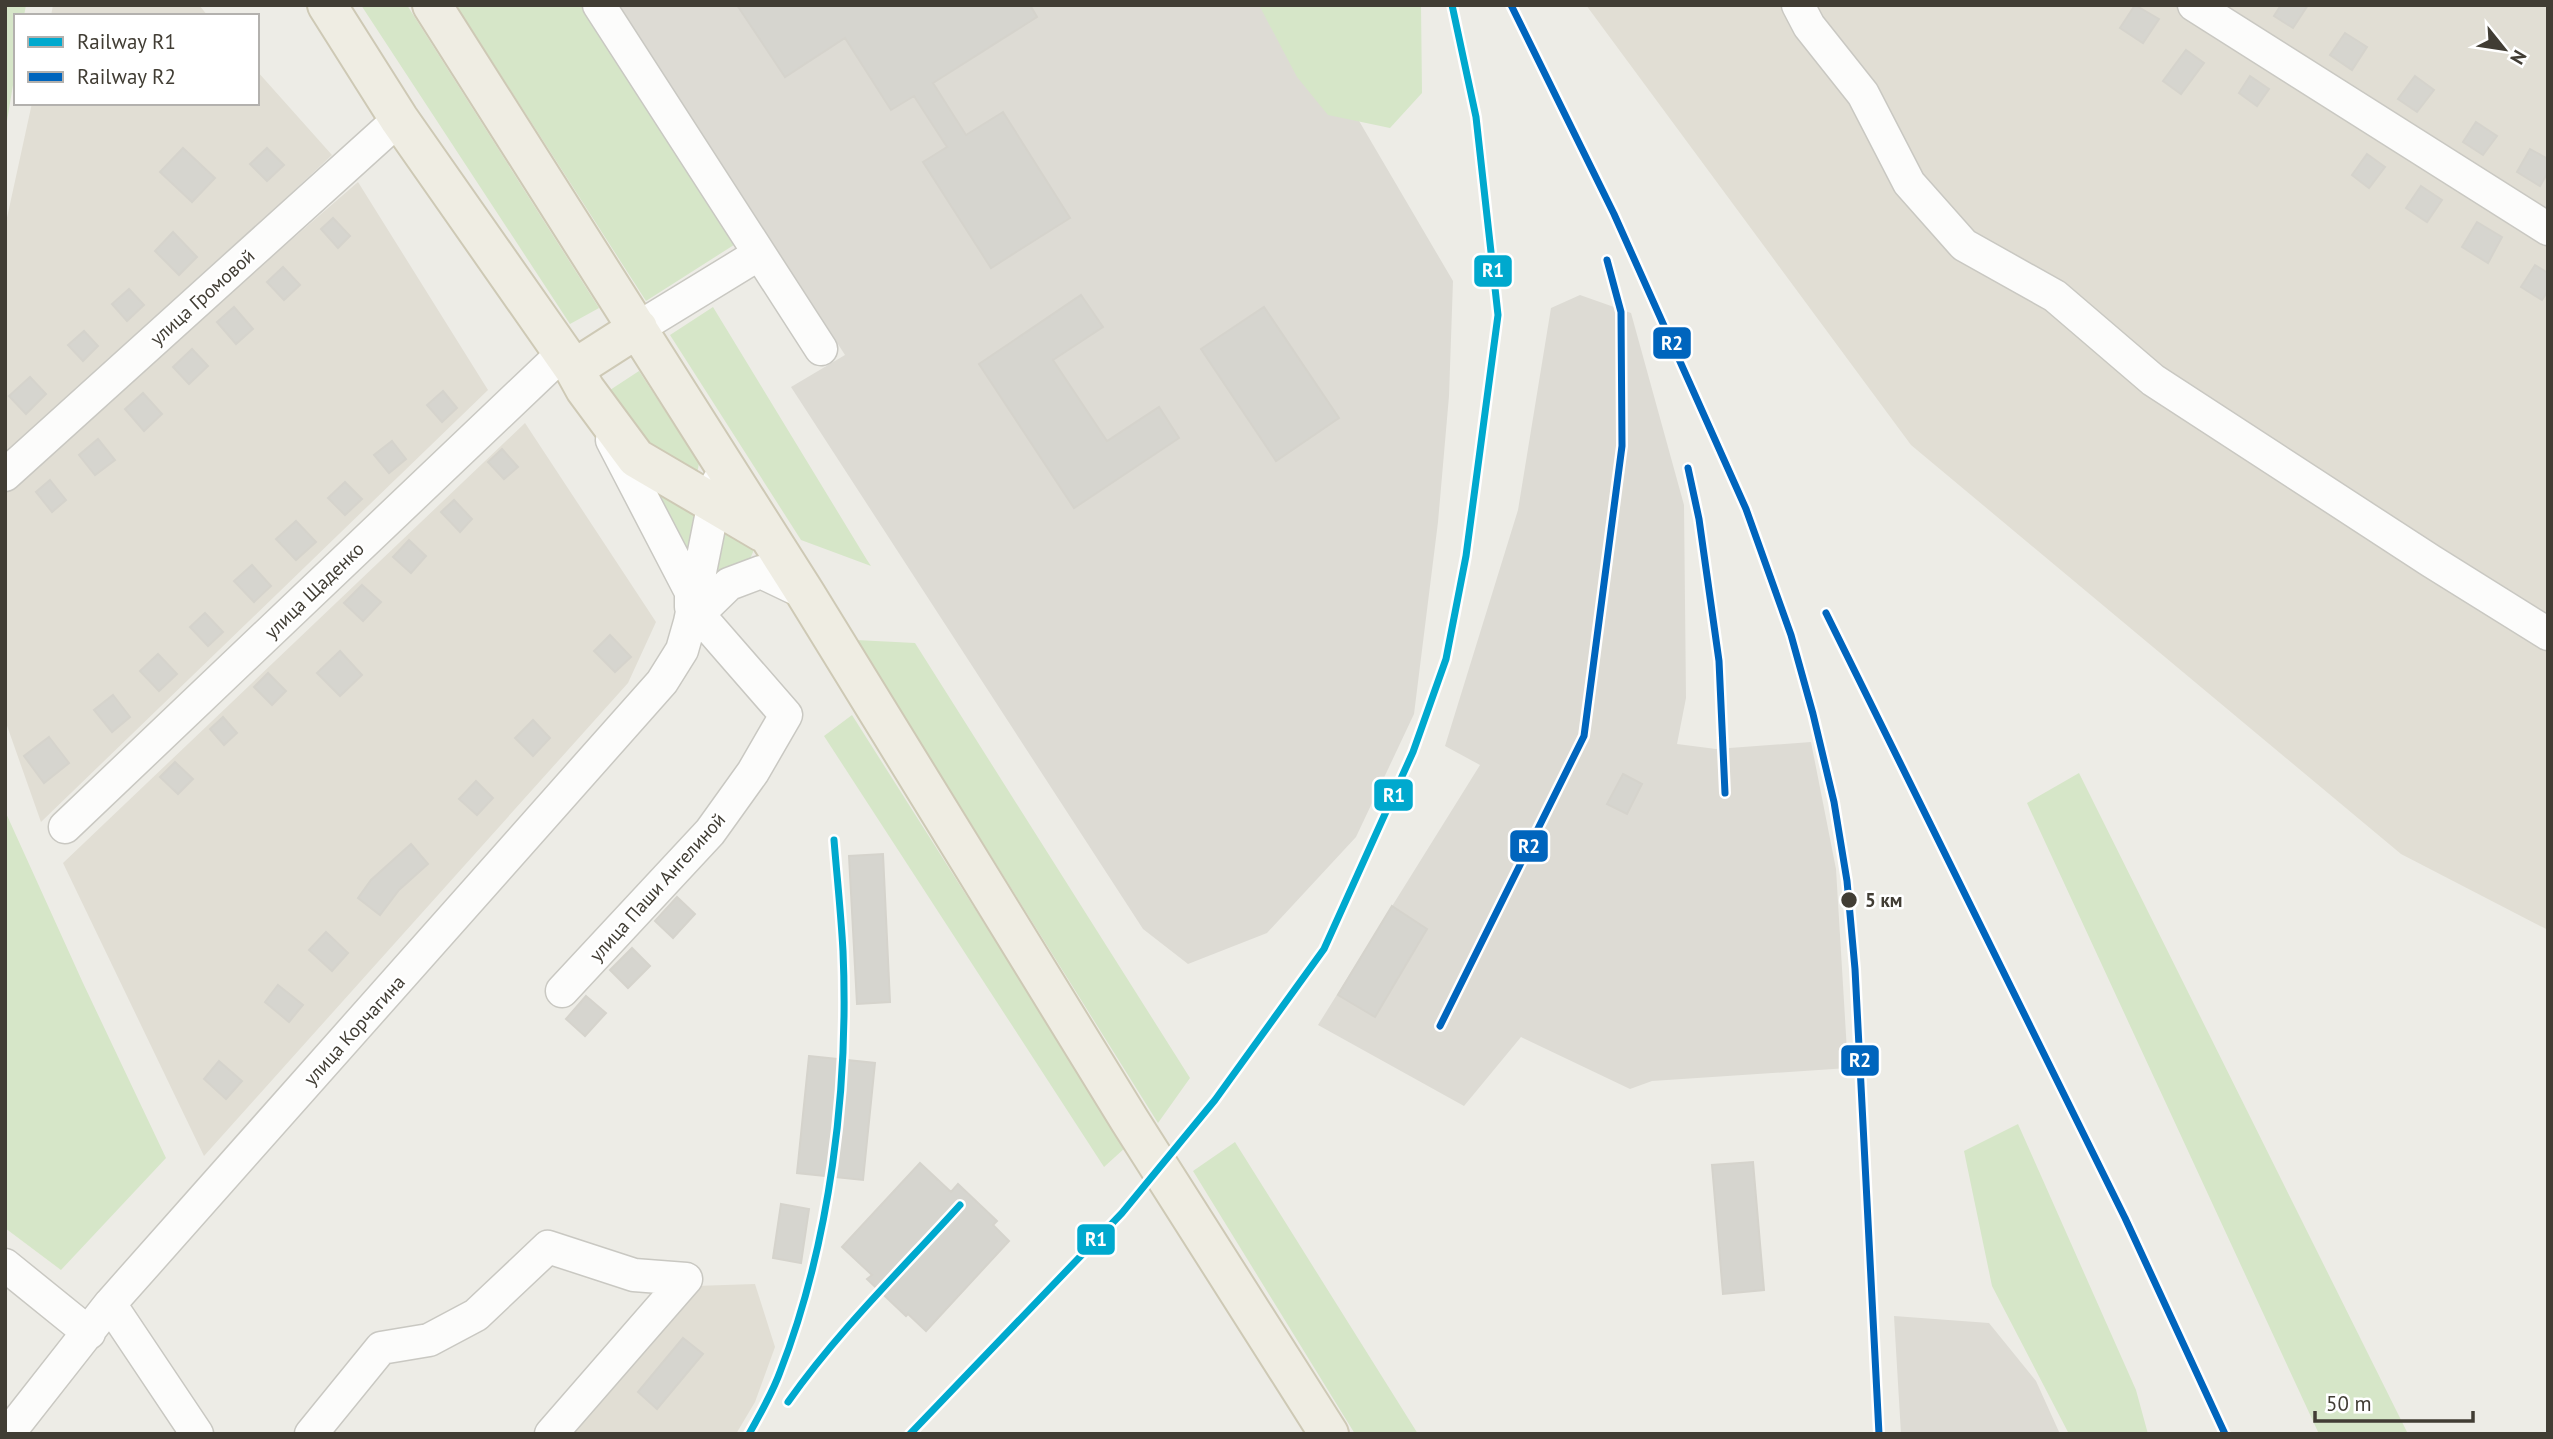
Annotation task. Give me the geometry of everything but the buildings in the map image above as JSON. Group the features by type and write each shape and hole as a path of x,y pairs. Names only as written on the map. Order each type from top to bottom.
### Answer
{"main road":[{"path":"327,5 399,119 636,457 769,536"},
{"path":"432,5 805,593 1129,1121 1327,1432"},
{"path":"574,370 638,328"}],"street":[{"path":"598,5 821,349"},
{"path":"1798,5 1809,26 1863,93 1909,183 1964,245 2055,296 2153,380 2548,634"},
{"path":"2194,5 2548,229"},
{"name":"улица Громовой","path":"5,475 399,119"},
{"path":"638,328 759,254"},
{"path":"574,370 691,592 694,618"},
{"name":"улица Щаденко","path":"65,827 574,370"},
{"path":"694,618 722,462"},
{"path":"694,618 729,584 761,572 805,593"},
{"name":"улица Паши Ангелиной","path":"562,991 710,832 753,772 786,715 694,618"},
{"name":"улица Корчагина","path":"8,1434 110,1304 662,682 682,650 694,618"},
{"path":"311,1434 381,1348 429,1340 476,1315 548,1247 634,1275 685,1279 551,1434"},
{"path":"5,1265 89,1333"},
{"path":"110,1304 197,1434"}],"shaded area":[{"path":"53,5 199,5 206,14 51,14"},
{"path":"619,5 1291,5 1453,281 1449,396 1438,522 1414,714 1356,837 1267,933 1188,964 1143,929 791,387 845,355"},
{"path":"1586,5 2548,5 2548,930 2401,854 1911,445"},
{"path":"259,73 332,155 5,461 5,227 32,105 259,105"},
{"path":"358,182 488,390 41,822 5,720 5,488"},
{"path":"1580,295 1631,313 1684,505 1686,698 1677,744 1716,749 1811,742 1836,869 1848,1068 1652,1081 1630,1089 1521,1037 1464,1106 1318,1025 1480,765 1445,746 1518,510 1551,308"},
{"path":"525,423 656,622 628,683 204,1156 63,863"},
{"path":"755,1284 775,1347 755,1402 736,1434 566,1434 695,1286"},
{"path":"1894,1316 1989,1323 2036,1381 2060,1434 1901,1434"}],"green space":[{"path":"5,5 26,5 24,14 14,14 14,79 5,133"},
{"path":"361,5 407,5 599,308 570,324"},
{"path":"456,5 583,5 737,243 646,301"},
{"path":"1259,5 1421,5 1422,93 1390,128 1328,115 1297,77"},
{"path":"713,307 871,566 801,540 670,335"},
{"path":"639,371 699,463 696,480 639,434 610,390"},
{"path":"641,471 698,509 690,548 685,554"},
{"path":"726,528 756,545 750,559 712,575"},
{"path":"856,640 915,643 1190,1078 1158,1123"},
{"path":"852,715 1126,1147 1104,1167 824,736"},
{"path":"2079,773 2408,1434 2319,1434 2027,803"},
{"path":"5,811 166,1158 61,1270 5,1228"},
{"path":"2018,1124 2136,1390 2148,1434 2069,1434 1992,1286 1964,1151"},
{"path":"1235,1142 1418,1434 1355,1434 1193,1171"}],"rail line":[{"name":"R1","path":"910,1434 1122,1213 1215,1100 1324,949 1413,752 1446,659 1466,556 1498,315 1476,117 1452,5"},
{"name":"R2","path":"1511,5 1614,214 1746,509 1791,635 1813,714 1834,802 1847,881 1855,969 1879,1434"},
{"name":"R2","path":"1440,1026 1584,736 1622,446 1621,312 1607,260"},
{"name":"R2","path":"1688,468 1699,519 1719,661 1725,793"},
{"name":"R2","path":"1826,613 2125,1218 2225,1434"},
{"name":"R1","path":"749,1434 777,1380 797,1323 812,1271 832,1165 839,1111 844,1003 834,840"},
{"name":"R1","path":"788,1402 849,1325 960,1205"}],"place":[{"name":"5 км","path":"1849,900"}]}
